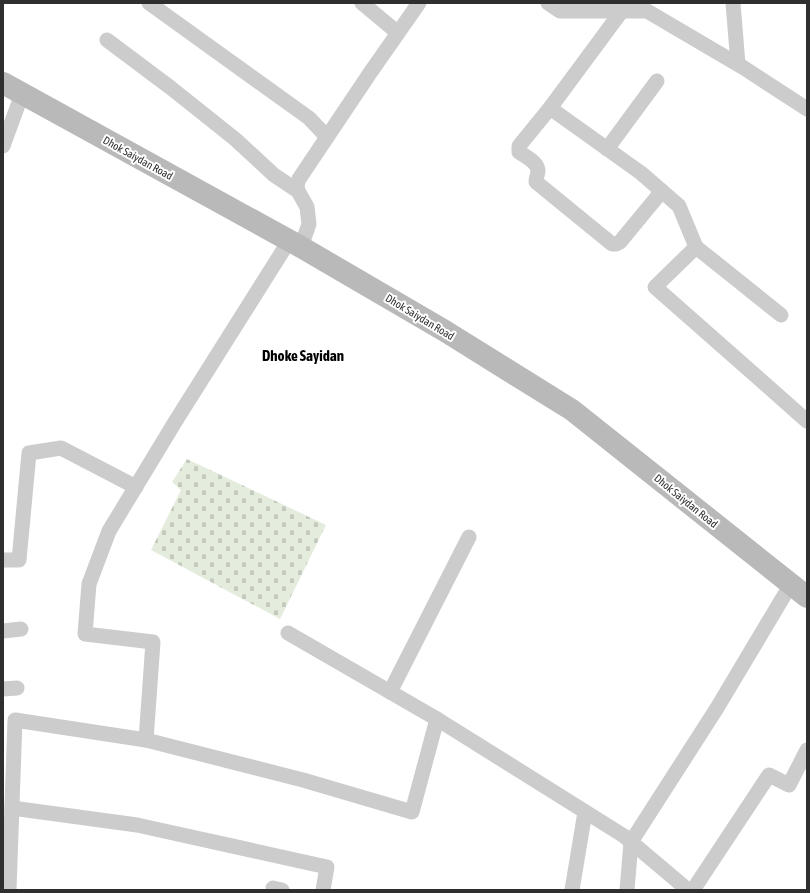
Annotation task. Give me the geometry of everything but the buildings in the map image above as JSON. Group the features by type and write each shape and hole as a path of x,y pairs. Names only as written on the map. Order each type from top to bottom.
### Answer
{"main road":[{"name":"Dhok Saiydan Road","path":"3,83 295,244 445,332 572,410 799,591"}],"street":[{"path":"362,3 398,33"},
{"path":"146,740 153,642 85,634 89,584 109,531 175,422 309,224 306,207 298,191 297,185 299,180 419,3"},
{"path":"548,3 560,11 647,11 738,64 807,109"},
{"path":"733,3 738,64"},
{"path":"152,4 309,118 327,137"},
{"path":"621,12 550,108 519,146 519,152 535,163 538,169 536,182 612,244 620,242 662,192"},
{"path":"107,40 235,139 274,175 298,191"},
{"path":"607,149 657,81"},
{"path":"3,146 22,94"},
{"path":"550,108 641,174 679,206 696,247 781,315"},
{"path":"696,247 655,287 807,420"},
{"path":"3,560 18,560 29,453 62,448 136,487"},
{"path":"390,692 469,537"},
{"path":"628,890 631,842 717,708 799,591"},
{"path":"3,631 22,630"},
{"path":"288,633 437,719 624,836 688,890"},
{"path":"9,890 15,720 146,740 303,780 412,812 437,719"},
{"path":"693,890 769,775 789,785 807,750"},
{"path":"12,808 137,825 327,867 323,890"},
{"path":"572,890 585,812"}],"green space":[{"path":"187,459 326,525 280,619 151,550 181,490 172,482"}],"district":[{"name":"Dhoke Sayidan","path":"303,356"}]}
